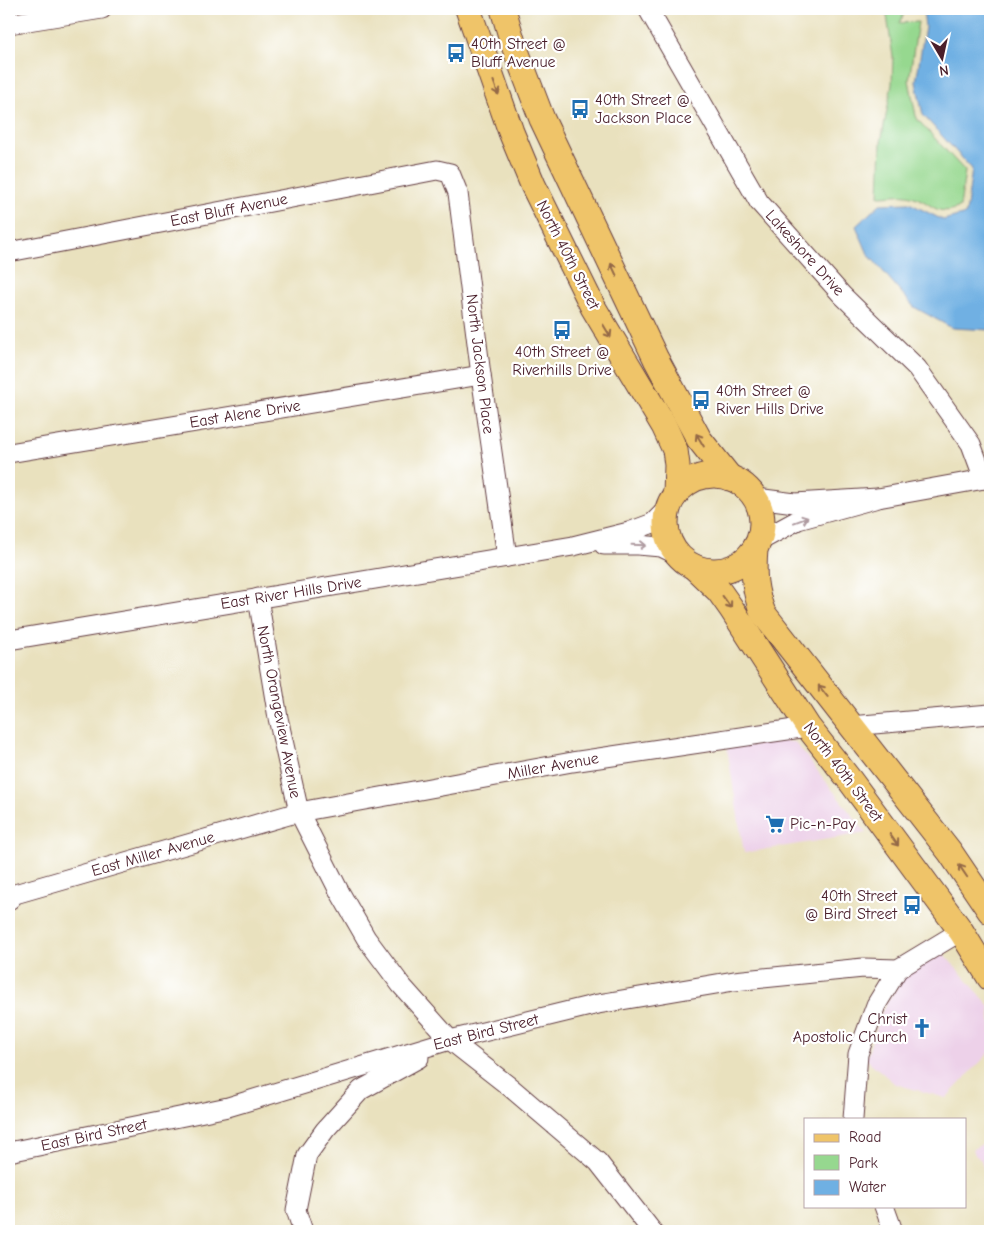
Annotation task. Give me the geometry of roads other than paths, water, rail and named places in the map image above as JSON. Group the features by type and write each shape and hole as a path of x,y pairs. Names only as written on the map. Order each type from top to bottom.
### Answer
{"main road":[{"name":"North 40th Street","path":"468,9 511,132 532,185 593,307 656,410 671,440 677,465 673,500"},
{"name":"North 40th Street","path":"503,9 512,43 542,119 656,359 699,439 730,478"},
{"path":"717,475 730,478 742,484 756,498 760,506 762,525 757,546 741,563 727,569 711,571 686,561 668,538 666,519 673,500 690,482 703,477 717,475"},
{"name":"North 40th Street","path":"757,546 754,580 756,595 763,613 950,852 990,911"},
{"name":"North 40th Street","path":"686,561 719,591 738,617 808,727 849,779 961,931 990,978"}],"street":[{"path":"9,24 102,9"},
{"name":"Lakeshore Drive","path":"648,9 759,202 842,295 917,368 971,444 987,479"},
{"name":"East Bluff Avenue","path":"9,252 437,170 450,173"},
{"name":"North Jackson Place","path":"450,173 458,193 506,557"},
{"name":"East Alene Drive","path":"9,453 481,375"},
{"path":"757,546 798,520 878,498 987,479"},
{"path":"756,498 795,503 878,498"},
{"name":"East River Hills Drive","path":"9,640 573,546 630,532 653,523 673,500"},
{"name":"East River Hills Drive","path":"573,546 638,545 661,547 686,561"},
{"name":"North Orangeview Avenue","path":"258,598 278,718 299,812 339,891 366,938 401,985 450,1040 510,1087 598,1162 652,1231"},
{"path":"851,726 990,714"},
{"name":"Miller Avenue","path":"299,812 572,762 808,727"},
{"name":"East Miller Avenue","path":"11,896 299,812"},
{"path":"853,1118 858,1054 876,1004 898,969 961,931"},
{"name":"East Bird Street","path":"9,1152 228,1107 450,1040 598,1004 734,981 863,968 898,969"},
{"path":"303,1231 296,1210 307,1155 325,1130 361,1090 450,1040"},
{"path":"885,1208 893,1231"}],"water":[{"path":"923,9 990,9 990,330 952,328 914,307 868,254 856,226 880,204 909,203 943,220 966,214 972,169 923,115 916,82 925,27"}],"place":[{"name":"40th Street @ Bluff Avenue","path":"456,53"},
{"name":"40th Street @ Jackson Place","path":"580,109"},
{"name":"40th Street @ Riverhills Drive","path":"562,330"},
{"name":"40th Street @ River Hills Drive","path":"701,400"},
{"name":"Pic-n-Pay","path":"775,824"},
{"name":"40th Street @ Bird Street","path":"912,905"},
{"name":"Christ Apostolic Church","path":"922,1028"}]}
